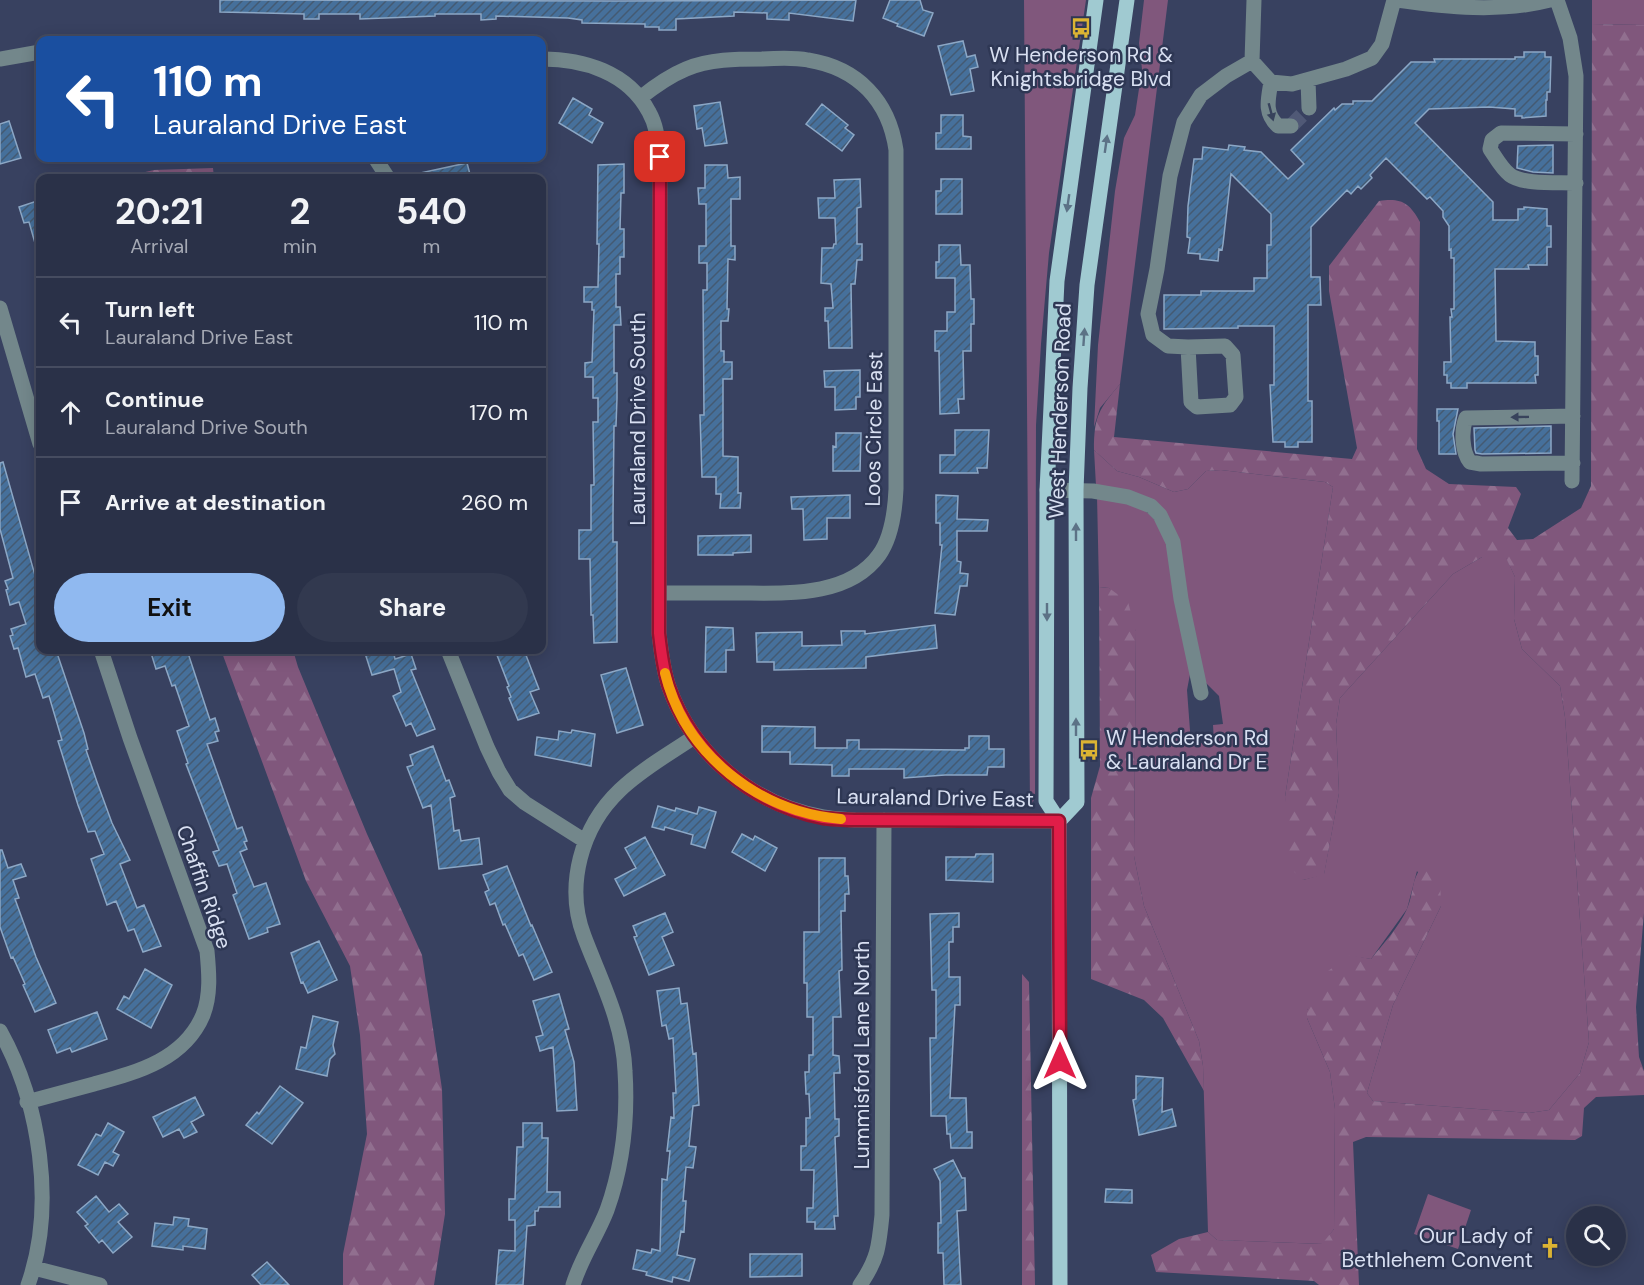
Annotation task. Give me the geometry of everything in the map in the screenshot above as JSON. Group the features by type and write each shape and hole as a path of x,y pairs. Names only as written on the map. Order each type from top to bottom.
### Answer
{"main road":[{"name":"West Henderson Road","path":"1060,1285 1059,821 1046,801 1047,490 1057,281 1096,0"},
{"name":"West Henderson Road","path":"1059,821 1077,802 1076,490 1087,285 1127,0"}],"street":[{"path":"1254,0 1252,61 1271,82 1292,84 1346,69 1372,58 1382,44 1395,0 1435,5 1488,7 1550,0"},
{"path":"1557,0 1570,38 1576,76 1572,481"},
{"path":"0,59 36,53"},
{"name":"Loos Circle East","path":"640,98 662,81 688,68 717,61 747,58 808,60 837,68 856,79 873,93 893,130 896,150 896,489 895,510 880,555 867,568 851,578 808,591 659,593"},
{"path":"546,59 579,62 602,70 623,82 640,98"},
{"path":"1188,347 1191,402 1197,407 1230,405 1236,398 1233,355 1225,346 1168,345 1153,335 1148,314 1157,269 1170,176 1184,122 1201,95 1226,76 1252,61"},
{"path":"1308,80 1309,108"},
{"path":"1271,82 1268,105 1271,120 1278,126 1291,126"},
{"name":"Lauraland Drive South","path":"640,98 650,113 656,131 660,157 659,633 666,678 681,714 694,737"},
{"path":"1576,134 1501,133 1492,140 1490,149 1500,165 1511,176 1521,180 1576,183"},
{"path":"0,308 36,430"},
{"path":"1573,416 1466,418 1464,423 1465,455 1470,462 1481,464 1573,463"},
{"path":"1047,490 1076,490 1128,497 1151,506 1160,514 1167,524 1173,542 1181,599 1201,693"},
{"name":"Chaffin Ridge","path":"27,1102 138,1072 166,1058 186,1042 197,1027 204,1014 208,996 207,951 134,750 103,654"},
{"path":"450,654 487,747 510,790 525,803 585,841"},
{"path":"573,1285 606,1211 612,1191 622,1154 626,1108 625,1070 618,1024 578,912 577,872 585,841 601,811 619,791 694,737"},
{"name":"Lauraland Drive East","path":"694,737 725,770 744,786 766,799 822,818 1059,821"},
{"name":"Lummisford Lane North","path":"860,1285 878,1253 882,1215 884,820"},
{"path":"0,1030 20,1074 34,1123 42,1173 41,1228 34,1268 28,1285"},
{"path":"34,1268 100,1285"}],"green space":[{"path":"1024,0 1086,0 1049,253 1041,344 1036,425 1035,797 1030,809"},
{"path":"1144,0 1168,0 1120,384 1100,408 1094,427 1098,345 1115,191 1124,138 1135,115 1142,69 1139,43"},
{"path":"1592,0 1644,0 1644,25 1592,24"},
{"path":"1592,24 1644,25 1644,913 1636,1007 1639,1057 1644,1071 1644,1095 1596,1097 1584,1108 1582,1136 1575,1140 1366,1137 1353,1142 1359,1285 1319,1285 1314,1281 1156,1272 1151,1255 1179,1239 1208,1232 1217,1240 1322,1244 1334,1229 1335,1109 1330,1072 1307,1018 1307,1010 1328,971 1350,955 1371,959 1386,941 1404,916 1417,873 1426,862 1440,877 1441,906 1393,1005 1367,1093 1373,1101 1529,1113 1549,1110 1580,1073 1589,1042 1565,717 1560,686 1522,649 1514,619 1515,577 1506,558 1482,557 1453,574 1340,698 1336,724 1339,793 1324,875 1303,880 1289,867 1285,797 1333,487 1325,482 1221,470 1206,471 1188,489 1174,492 1139,477 1117,471 1094,450 1095,429 1099,414 1120,384 1114,437 1352,459 1357,448 1329,291 1329,266 1379,201 1399,201 1412,210 1420,222 1417,449 1426,469 1449,484 1516,487 1521,494 1508,528 1517,540 1533,539 1581,508 1591,486"},
{"path":"213,168 214,174 136,174 154,170"},
{"path":"1094,450 1117,471 1139,477 1174,492 1188,489 1206,471 1221,470 1325,482 1333,487 1285,797 1303,880 1324,874 1339,793 1336,724 1340,698 1453,574 1482,557 1506,557 1515,577 1514,619 1522,649 1560,686 1565,717 1589,1042 1580,1073 1549,1110 1529,1113 1373,1101 1367,1093 1393,1005 1441,906 1417,871 1407,909 1371,959 1350,956 1307,1010 1307,1018 1330,1072 1335,1109 1334,1229 1323,1244 1217,1240 1208,1232 1203,1066 1199,1041 1144,906 1134,856 1136,631 1109,588 1099,587 1097,496 1137,506 1151,516 1166,535 1191,669 1187,690 1191,744 1214,742 1213,725 1223,724 1219,696 1202,679 1169,519 1096,486"},
{"path":"1099,587 1109,588 1128,602 1136,631 1134,856 1144,906 1199,1041 1204,1091 1163,1018 1144,1000 1091,979 1091,798 1100,766"},
{"path":"222,654 294,654 367,834 422,955 442,1089 445,1214 434,1285 343,1285 343,1254 367,1134 360,1035 350,966 306,881"},
{"path":"1022,974 1029,982 1035,1285 1022,1285"},
{"path":"1428,1194 1471,1210 1458,1249 1414,1234"}],"building":[{"path":"220,0 856,0 853,21 789,13 789,20 767,19 767,13 734,12 734,16 676,19 676,30 659,30 659,27 645,27 645,24 582,23 582,20 568,18 496,16 496,19 481,20 481,14 435,14 435,16 360,19 360,14 319,14 319,19 304,19 304,14 220,12"},
{"path":"890,0 920,0 923,10 933,13 924,36 883,18"},
{"path":"963,41 967,57 975,55 978,67 970,69 974,91 951,95 938,46"},
{"path":"1524,52 1545,52 1545,57 1551,57 1550,92 1547,92 1546,116 1522,118 1522,116 1515,116 1515,109 1489,107 1429,109 1415,123 1493,202 1493,220 1518,220 1518,209 1524,209 1524,207 1547,209 1547,226 1551,226 1551,247 1547,247 1547,265 1528,265 1529,269 1495,269 1496,341 1535,342 1535,356 1538,356 1536,383 1467,383 1467,388 1451,388 1451,383 1447,383 1447,375 1444,375 1444,362 1451,362 1450,317 1452,317 1451,309 1454,309 1454,258 1451,258 1451,249 1449,250 1449,226 1443,217 1443,211 1430,197 1427,199 1386,158 1361,189 1358,186 1351,194 1347,190 1311,227 1311,277 1320,277 1321,305 1308,305 1308,401 1312,401 1312,442 1298,442 1298,447 1285,447 1285,442 1273,442 1270,385 1274,385 1274,326 1164,329 1164,295 1201,295 1201,291 1254,291 1254,278 1267,278 1267,245 1271,245 1271,214 1231,174 1223,244 1222,250 1219,249 1218,261 1200,259 1200,254 1188,253 1190,238 1187,237 1188,206 1194,159 1202,159 1203,147 1228,150 1229,145 1245,147 1244,150 1261,152 1288,179 1304,164 1291,150 1334,108 1335,110 1342,104 1353,104 1353,101 1372,101 1411,62 1435,62 1434,59 1515,59 1515,57 1524,57"},
{"path":"573,98 592,109 589,115 603,123 592,143 559,123"},
{"path":"720,102 727,143 705,146 702,128 697,129 694,106"},
{"path":"822,104 848,125 845,128 854,135 842,151 806,124"},
{"path":"941,115 963,115 963,136 971,137 971,149 936,149 936,133 941,133"},
{"path":"9,121 21,158 0,164 0,124"},
{"path":"1553,145 1553,173 1517,168 1518,146"},
{"path":"467,163 470,174 420,174"},
{"path":"624,164 620,229 624,229 624,257 620,257 620,274 616,274 616,307 620,307 621,325 614,325 614,373 617,373 617,398 616,426 614,426 613,542 617,542 617,642 594,643 590,559 579,559 579,530 591,530 591,485 594,485 593,422 598,422 598,398 593,398 593,377 585,377 585,363 592,362 594,310 592,310 592,302 584,302 584,287 598,287 598,165"},
{"path":"705,165 727,165 728,178 740,177 740,199 731,199 731,246 735,246 735,260 728,259 727,309 729,309 728,321 721,321 721,351 724,351 724,362 732,362 732,379 723,379 723,456 738,457 740,508 720,508 721,494 716,494 716,477 702,477 700,415 704,415 703,290 707,290 707,263 699,263 699,246 706,246 706,204 699,204 698,188 705,188"},
{"path":"860,179 861,207 857,208 857,244 862,244 862,260 857,260 855,284 851,284 852,348 829,348 825,308 833,308 831,284 821,283 822,248 833,248 836,244 835,218 819,218 818,198 835,198 834,180"},
{"path":"941,179 962,179 962,214 936,214 936,191 941,191"},
{"path":"36,201 36,246 29,222 24,223 19,207"},
{"path":"939,245 960,245 961,265 970,265 974,324 971,324 971,351 963,351 964,399 958,399 959,413 940,414 939,351 935,351 935,331 947,331 947,312 955,312 955,278 936,278"},
{"path":"860,370 860,397 856,397 856,409 835,410 835,387 825,387 824,371"},
{"path":"1437,409 1458,409 1453,434 1456,454 1439,454"},
{"path":"1551,426 1551,453 1476,453 1474,428"},
{"path":"955,430 989,430 987,468 977,468 978,473 940,473 940,455 955,455"},
{"path":"836,433 861,433 860,471 833,471 833,446 836,447"},
{"path":"3,462 36,579 36,654 57,654 84,733 88,749 86,750 97,782 112,823 130,860 120,864 137,908 144,905 161,946 143,952 134,929 128,931 116,901 107,905 91,859 104,854 95,831 88,832 78,805 58,741 62,740 49,696 43,698 35,674 26,677 18,648 14,649 10,636 13,635 11,629 26,624 19,602 10,605 6,590 8,589 5,581 13,578 0,529 0,463"},
{"path":"850,495 850,518 827,518 827,539 804,540 803,509 792,509 791,497"},
{"path":"936,495 958,496 957,519 988,520 987,531 957,531 957,561 961,562 960,573 968,574 967,586 960,586 955,615 935,613 942,545 940,545 940,523 936,523"},
{"path":"751,535 751,552 733,553 733,555 698,555 698,536"},
{"path":"935,625 937,648 866,657 866,668 774,670 774,662 757,662 756,633 802,632 802,646 842,645 841,631 865,631 865,634"},
{"path":"706,627 733,628 734,650 726,650 726,672 705,672"},
{"path":"151,654 188,654 210,720 215,718 219,731 215,732 218,741 207,744 237,829 242,827 247,841 244,842 247,849 240,852 254,887 266,883 280,924 267,928 268,932 249,939 233,895 237,893 227,864 219,866 213,852 219,850 186,764 188,763 177,731 189,726 175,685 172,686 165,666 156,669"},
{"path":"365,654 394,654 395,659 411,654 416,669 411,670 435,729 417,736 411,723 406,726 393,696 401,692 394,669 372,675"},
{"path":"497,654 526,654 539,689 530,692 539,713 518,720 509,698 511,697 507,687 509,686"},
{"path":"626,668 643,725 617,733 601,675"},
{"path":"762,726 815,727 815,748 847,748 847,740 859,740 859,749 965,750 969,748 969,736 989,736 989,749 1004,749 1004,767 988,767 987,775 904,778 904,769 849,769 849,776 832,776 832,765 790,764 790,752 762,752"},
{"path":"572,730 595,734 591,766 535,755 537,737 558,740 559,731 571,733"},
{"path":"433,746 446,781 449,780 455,796 450,798 454,831 459,830 461,841 479,838 482,864 439,869 431,805 423,808 407,767 413,765 410,755"},
{"path":"658,806 697,814 699,807 716,812 705,848 691,844 693,835 665,827 664,830 652,827"},
{"path":"742,834 753,840 755,836 777,848 765,871 732,852"},
{"path":"645,837 665,875 624,896 615,879 636,868 625,848"},
{"path":"0,850 2,850 8,868 21,864 26,876 13,880 19,898 15,899 56,1003 35,1012 0,927"},
{"path":"976,854 993,854 993,882 946,880 946,857 975,857"},
{"path":"819,858 845,858 845,876 848,876 849,894 845,894 845,911 841,911 842,970 839,971 841,1017 833,1017 833,1055 839,1056 840,1073 834,1073 835,1119 839,1119 839,1136 835,1137 838,1216 834,1216 835,1229 815,1229 815,1222 807,1222 807,1208 813,1208 814,1170 801,1170 801,1146 806,1146 806,1118 810,1118 805,1072 809,1072 809,1055 813,1055 813,1017 807,1017 807,983 804,983 804,932 819,932"},
{"path":"507,866 552,972 534,980 523,954 519,956 505,924 503,925 495,903 490,905 485,892 489,890 483,875"},
{"path":"665,913 673,932 662,937 674,965 649,975 634,937 637,936 633,926"},
{"path":"959,913 959,927 953,927 953,942 949,942 949,977 960,977 960,1005 955,1005 950,1098 966,1098 967,1132 972,1132 972,1148 951,1148 946,1116 931,1116 930,1038 936,1038 936,990 932,990 930,914"},
{"path":"319,941 337,980 308,993 303,982 301,983 291,953"},
{"path":"145,969 172,985 151,1028 117,1009 124,996 129,999"},
{"path":"679,988 681,1004 687,1003 693,1054 696,1053 699,1105 693,1106 689,1146 696,1147 693,1168 686,1167 683,1201 686,1201 684,1232 681,1231 677,1255 695,1259 689,1281 673,1277 672,1282 633,1269 637,1250 651,1253 652,1249 660,1251 662,1179 667,1180 670,1151 667,1151 671,1117 674,1118 673,1093 676,1093 673,1038 669,1039 666,1025 662,1026 657,991"},
{"path":"559,994 569,1029 565,1030 574,1062 577,1110 557,1111 553,1047 540,1051 536,1037 543,1035 533,1001"},
{"path":"97,1012 107,1039 72,1052 70,1048 57,1053 48,1030"},
{"path":"313,1016 338,1022 333,1045 335,1054 330,1059 327,1076 296,1069 301,1047 306,1048"},
{"path":"1136,1076 1163,1078 1162,1112 1172,1109 1176,1126 1139,1135 1133,1100 1136,1099"},
{"path":"280,1086 303,1103 272,1144 246,1125 257,1112 259,1114"},
{"path":"195,1097 204,1115 191,1122 197,1132 184,1138 179,1129 163,1137 153,1117"},
{"path":"108,1123 124,1132 113,1152 119,1155 113,1166 105,1162 98,1175 78,1165 96,1134 101,1136"},
{"path":"523,1123 542,1123 542,1138 548,1138 547,1192 560,1192 560,1207 539,1207 538,1211 535,1211 535,1225 527,1226 523,1285 496,1285 499,1250 515,1251 515,1220 509,1220 509,1199 515,1199 517,1147 523,1147"},
{"path":"953,1160 962,1178 965,1178 966,1210 957,1211 961,1285 944,1285 943,1253 938,1253 938,1223 941,1223 940,1181 934,1169"},
{"path":"1106,1189 1132,1190 1132,1203 1105,1202"},
{"path":"96,1196 109,1212 119,1204 128,1214 118,1222 132,1237 113,1253 102,1240 99,1243 85,1226 88,1224 77,1212"},
{"path":"174,1217 189,1219 188,1226 207,1229 205,1249 183,1246 183,1250 152,1246 155,1223 173,1225"},
{"path":"750,1254 802,1254 802,1276 750,1277"},
{"path":"267,1262 289,1285 261,1285 252,1275"}],"tunnel":[{"path":"1291,126 1309,108"}],"slow traffic":[{"path":"665,673 668,686 694,737 706,752 744,786 766,799 790,808 822,818 841,819"}],"place":[{"name":"W Henderson Rd & Knightsbridge Blvd","path":"1081,28"},
{"name":"W Henderson Rd & Lauraland Dr E","path":"1089,750"},
{"name":"Our Lady of Bethlehem Convent","path":"1550,1248"}],"route":[{"path":"660,157 659,633 668,686 694,737 706,752 744,786 766,799 790,808 822,818 855,820 1059,821 1060,1061"}]}
